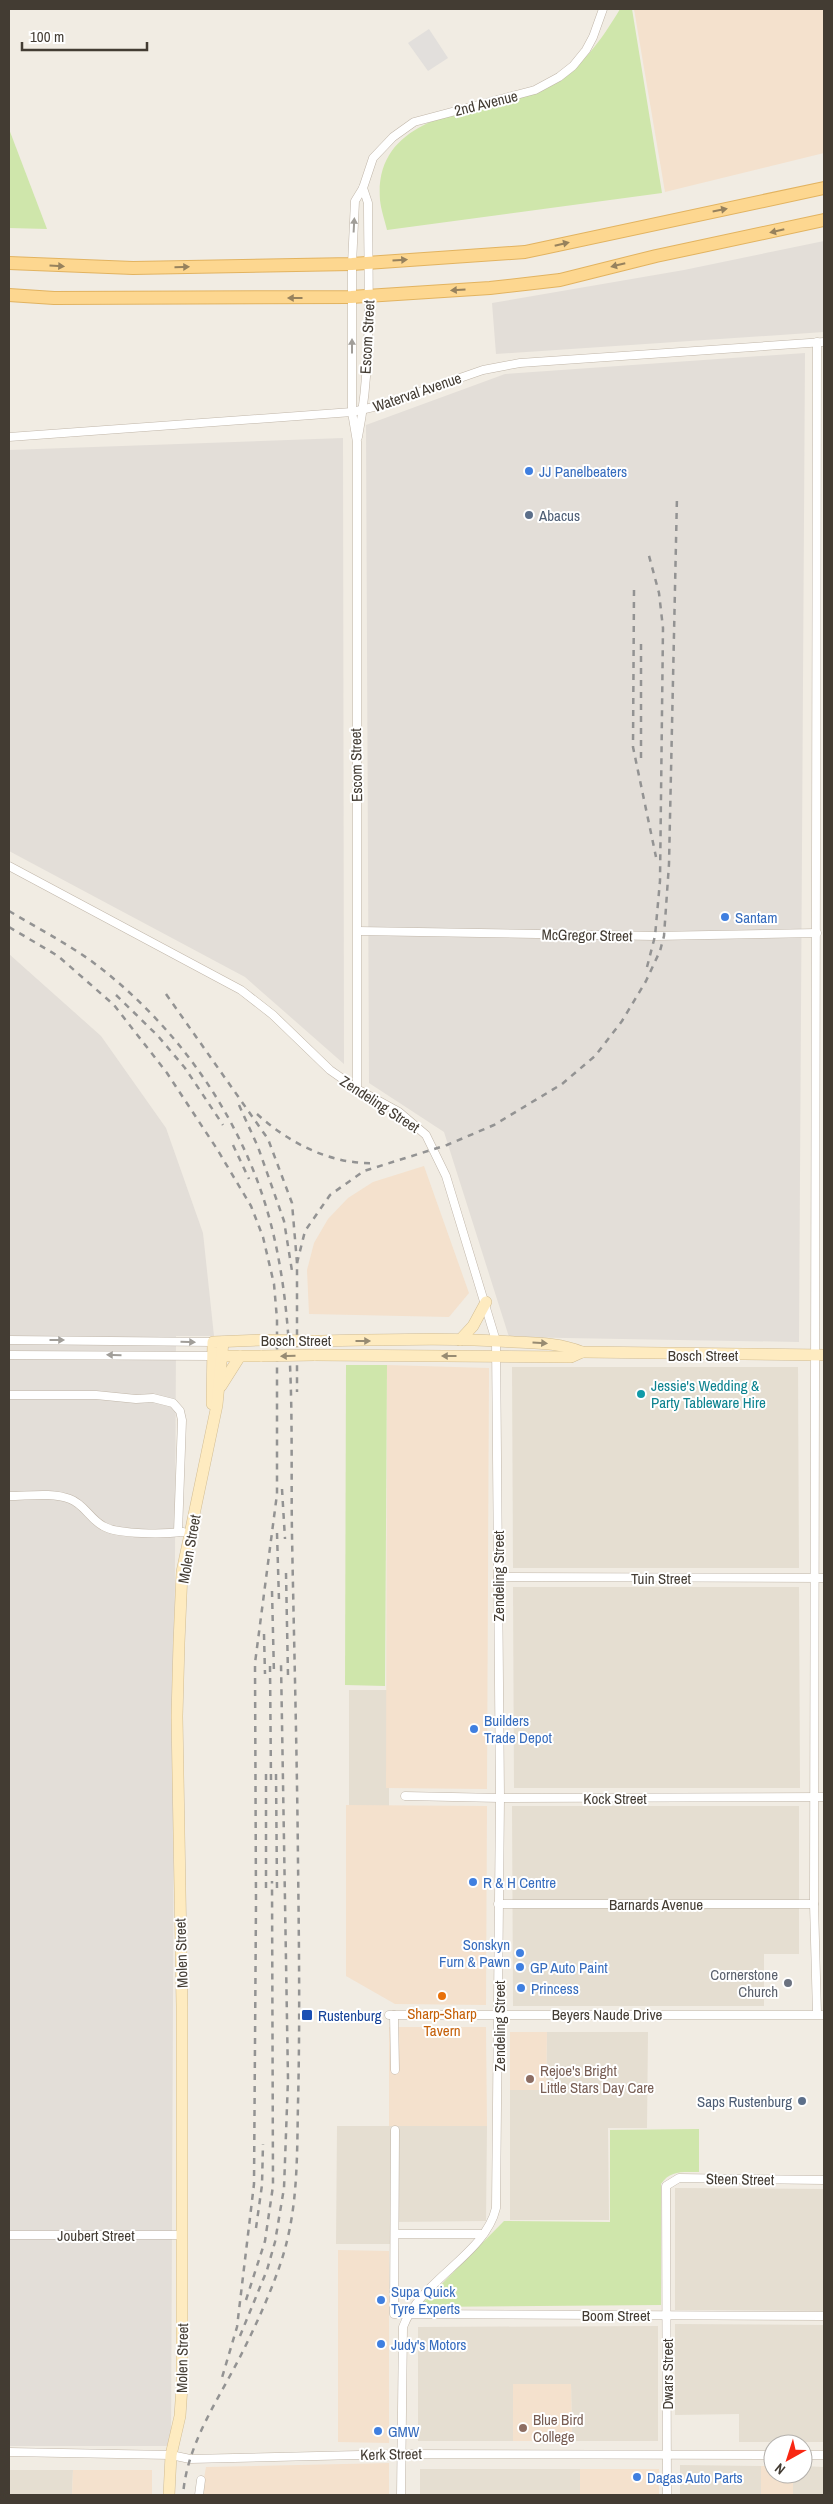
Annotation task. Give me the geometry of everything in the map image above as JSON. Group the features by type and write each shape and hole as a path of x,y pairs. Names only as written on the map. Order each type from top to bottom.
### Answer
{"main road":[{"path":"9,263 133,268 352,264 525,252 824,188"},
{"path":"9,295 54,298 352,297 490,288 560,280 656,256 824,220"}],"street":[{"name":"2nd Avenue","path":"352,264 355,201 363,188 373,158 393,136 414,122 535,90 559,77 573,66 586,50 593,37 602,9"},
{"path":"363,188 368,203 368,262"},
{"name":"Escom Street","path":"357,442 363,410 369,296 368,262"},
{"name":"Escom Street","path":"352,264 352,412 357,442 358,1089"},
{"path":"820,2014 814,1904 820,1578 821,956 817,934 821,342"},
{"name":"Waterval Avenue","path":"9,437 352,412 363,410 458,377 512,364 821,342"},
{"name":"Zendeling Street","path":"9,866 241,990 273,1015 330,1070 358,1089 399,1112 426,1134 446,1176 486,1302 496,1340 498,1356 500,1798 496,2208 493,2221 483,2234 423,2295 408,2314 403,2326 401,2495"},
{"name":"McGregor Street","path":"358,931 655,936 817,934"},
{"path":"460,1340 473,1326 486,1302"},
{"name":"Bosch Street","path":"9,1340 218,1342 263,1340 496,1340 554,1344 568,1346 582,1352 819,1355"},
{"path":"214,1413 211,1394 218,1342"},
{"name":"Bosch Street","path":"9,1355 571,1357 582,1352"},
{"path":"217,1356 219,1389"},
{"path":"219,1389 240,1356"},
{"name":"Molen Street","path":"169,2495 171,2455 180,2416 182,2393 182,2006 177,1716 182,1572 219,1389"},
{"path":"9,1395 96,1395 136,1399 153,1398 174,1403 180,1411 182,1420 178,1532"},
{"path":"9,1496 59,1496 72,1499 103,1526 126,1531 178,1532 192,1530"},
{"name":"Tuin Street","path":"498,1577 820,1578"},
{"name":"Kock Street","path":"405,1796 500,1798 824,1797"},
{"name":"Barnards Avenue","path":"498,1904 814,1904"},
{"name":"Beyers Naude Drive","path":"395,2070 392,2015 820,2014"},
{"path":"395,2130 394,2314 408,2314"},
{"name":"Steen Street","path":"666,2192 666,2186 669,2182 679,2178 824,2180"},
{"name":"Dwars Street","path":"666,2192 667,2495"},
{"path":"395,2234 483,2234"},
{"name":"Joubert Street","path":"9,2235 182,2235"},
{"name":"Boom Street","path":"408,2314 824,2316"},
{"name":"Kerk Street","path":"9,2452 171,2455 190,2458 401,2454 763,2455"},
{"path":"199,2495 201,2480"}],"shaded area":[{"path":"634,9 824,9 824,153 665,192"},
{"path":"429,29 448,58 428,71 408,43"},
{"path":"824,241 824,332 496,354 492,303 684,270"},
{"path":"805,353 799,1342 509,1337 444,1132 369,1083 366,425 505,374"},
{"path":"343,438 344,1064 245,977 9,851 9,450"},
{"path":"9,954 101,1036 166,1128 203,1233 214,1336 176,1336 171,2446 9,2446"},
{"path":"424,1166 469,1293 449,1317 309,1314 307,1270 314,1243 328,1219 348,1198 373,1182"},
{"path":"387,1365 489,1368 487,1789 386,1788"},
{"path":"512,1367 798,1367 799,1568 513,1568"},
{"path":"513,1587 799,1587 800,1788 514,1788"},
{"path":"349,1690 389,1690 389,1806 349,1806"},
{"path":"346,1805 487,1806 486,2005 395,2004 346,1976"},
{"path":"512,1806 799,1806 799,1954 764,1954 764,2006 513,2006"},
{"path":"389,2027 486,2027 487,2126 389,2126"},
{"path":"510,2032 547,2032 546,2090 510,2090"},
{"path":"547,2032 648,2032 647,2128 608,2128 609,2220 510,2220 510,2090 546,2090"},
{"path":"337,2126 487,2126 486,2221 392,2222 392,2244 336,2244"},
{"path":"675,2188 824,2189 824,2311 675,2310"},
{"path":"338,2250 389,2251 389,2443 338,2442"},
{"path":"675,2324 824,2325 824,2442 813,2442 813,2434 763,2434 763,2442 739,2442 739,2414 675,2415"},
{"path":"658,2326 658,2441 572,2441 571,2384 513,2384 513,2441 418,2441 418,2327"},
{"path":"513,2384 571,2384 572,2441 513,2441"},
{"path":"389,2463 389,2495 201,2495 206,2467"},
{"path":"680,2465 761,2466 761,2495 680,2495"},
{"path":"761,2466 763,2466 763,2484 793,2484 793,2495 761,2495"},
{"path":"813,2466 824,2467 824,2495 793,2495 793,2484 813,2484"},
{"path":"420,2469 580,2469 580,2495 420,2495"},
{"path":"580,2469 659,2469 659,2495 580,2495"},
{"path":"9,2470 73,2470 72,2495 9,2495"},
{"path":"73,2470 152,2470 152,2495 72,2495"}],"green space":[{"path":"620,9 632,9 662,193 387,230 380,200 383,170 395,147 415,130 439,118 524,94 560,79 590,53"},
{"path":"9,129 47,229 9,228"},
{"path":"346,1365 387,1365 385,1686 345,1685"},
{"path":"699,2129 699,2172 673,2174 668,2176 661,2184 661,2305 419,2307 504,2221 610,2222 610,2130"}],"railway":[{"path":"297,1263 305,1231 330,1195 364,1171 447,1145 494,1125 562,1084 595,1056 622,1021 646,981 660,951 664,936 669,864 677,496"},
{"path":"647,967 655,936 660,881 663,628 659,593 648,552"},
{"path":"634,590 633,747 656,857"},
{"path":"641,644 641,761"},
{"path":"9,911 80,953 115,980 162,1025 202,1075 220,1103 249,1160 265,1205 277,1250 284,1297 289,1344 291,1392 298,1821 299,2043 295,2190 287,2241 268,2298 197,2439 186,2476 183,2495"},
{"path":"9,927 58,956 114,1005 167,1073 217,1149 251,1206 263,1237 274,1284 277,1319 277,1494 255,1663 254,2184 237,2327 221,2381"},
{"path":"166,994 268,1139 292,1203 297,1263 297,1392"},
{"path":"116,995 158,1036 185,1068 223,1125"},
{"path":"239,1105 258,1147 284,1221 292,1271"},
{"path":"257,1114 269,1125 312,1150 343,1160 359,1163 376,1163"},
{"path":"233,1145 249,1179"},
{"path":"282,1489 285,1539"},
{"path":"277,1533 279,1601"},
{"path":"286,1573 288,1676"},
{"path":"272,1591 274,1674"},
{"path":"264,1634 265,1674"},
{"path":"240,2336 267,2270 275,2242 284,2188 288,2079 281,1663"},
{"path":"270,1666 271,1781"},
{"path":"266,1774 266,1891"},
{"path":"276,1774 277,1889"},
{"path":"246,2300 265,2241 273,2186 272,1881"},
{"path":"256,2228 262,2185 263,2144"}],"place":[{"name":"JJ Panelbeaters","path":"529,471"},
{"name":"Abacus","path":"529,515"},
{"name":"Santam","path":"725,917"},
{"name":"Jessie's Wedding & Party Tableware Hire","path":"641,1394"},
{"name":"Builders Trade Depot","path":"474,1729"},
{"name":"R & H Centre","path":"473,1882"},
{"name":"Sonskyn Furn & Pawn","path":"520,1953"},
{"name":"GP Auto Paint","path":"520,1967"},
{"name":"Cornerstone Church","path":"788,1983"},
{"name":"Princess","path":"521,1988"},
{"name":"Sharp-Sharp Tavern","path":"442,1996"},
{"name":"Rustenburg","path":"307,2015"},
{"name":"Rejoe's Bright Little Stars Day Care","path":"530,2079"},
{"name":"Saps Rustenburg","path":"802,2101"},
{"name":"Supa Quick Tyre Experts","path":"381,2300"},
{"name":"Judy's Motors","path":"381,2344"},
{"name":"Blue Bird College","path":"523,2428"},
{"name":"GMW","path":"378,2431"},
{"name":"Dagas Auto Parts","path":"637,2477"}]}
